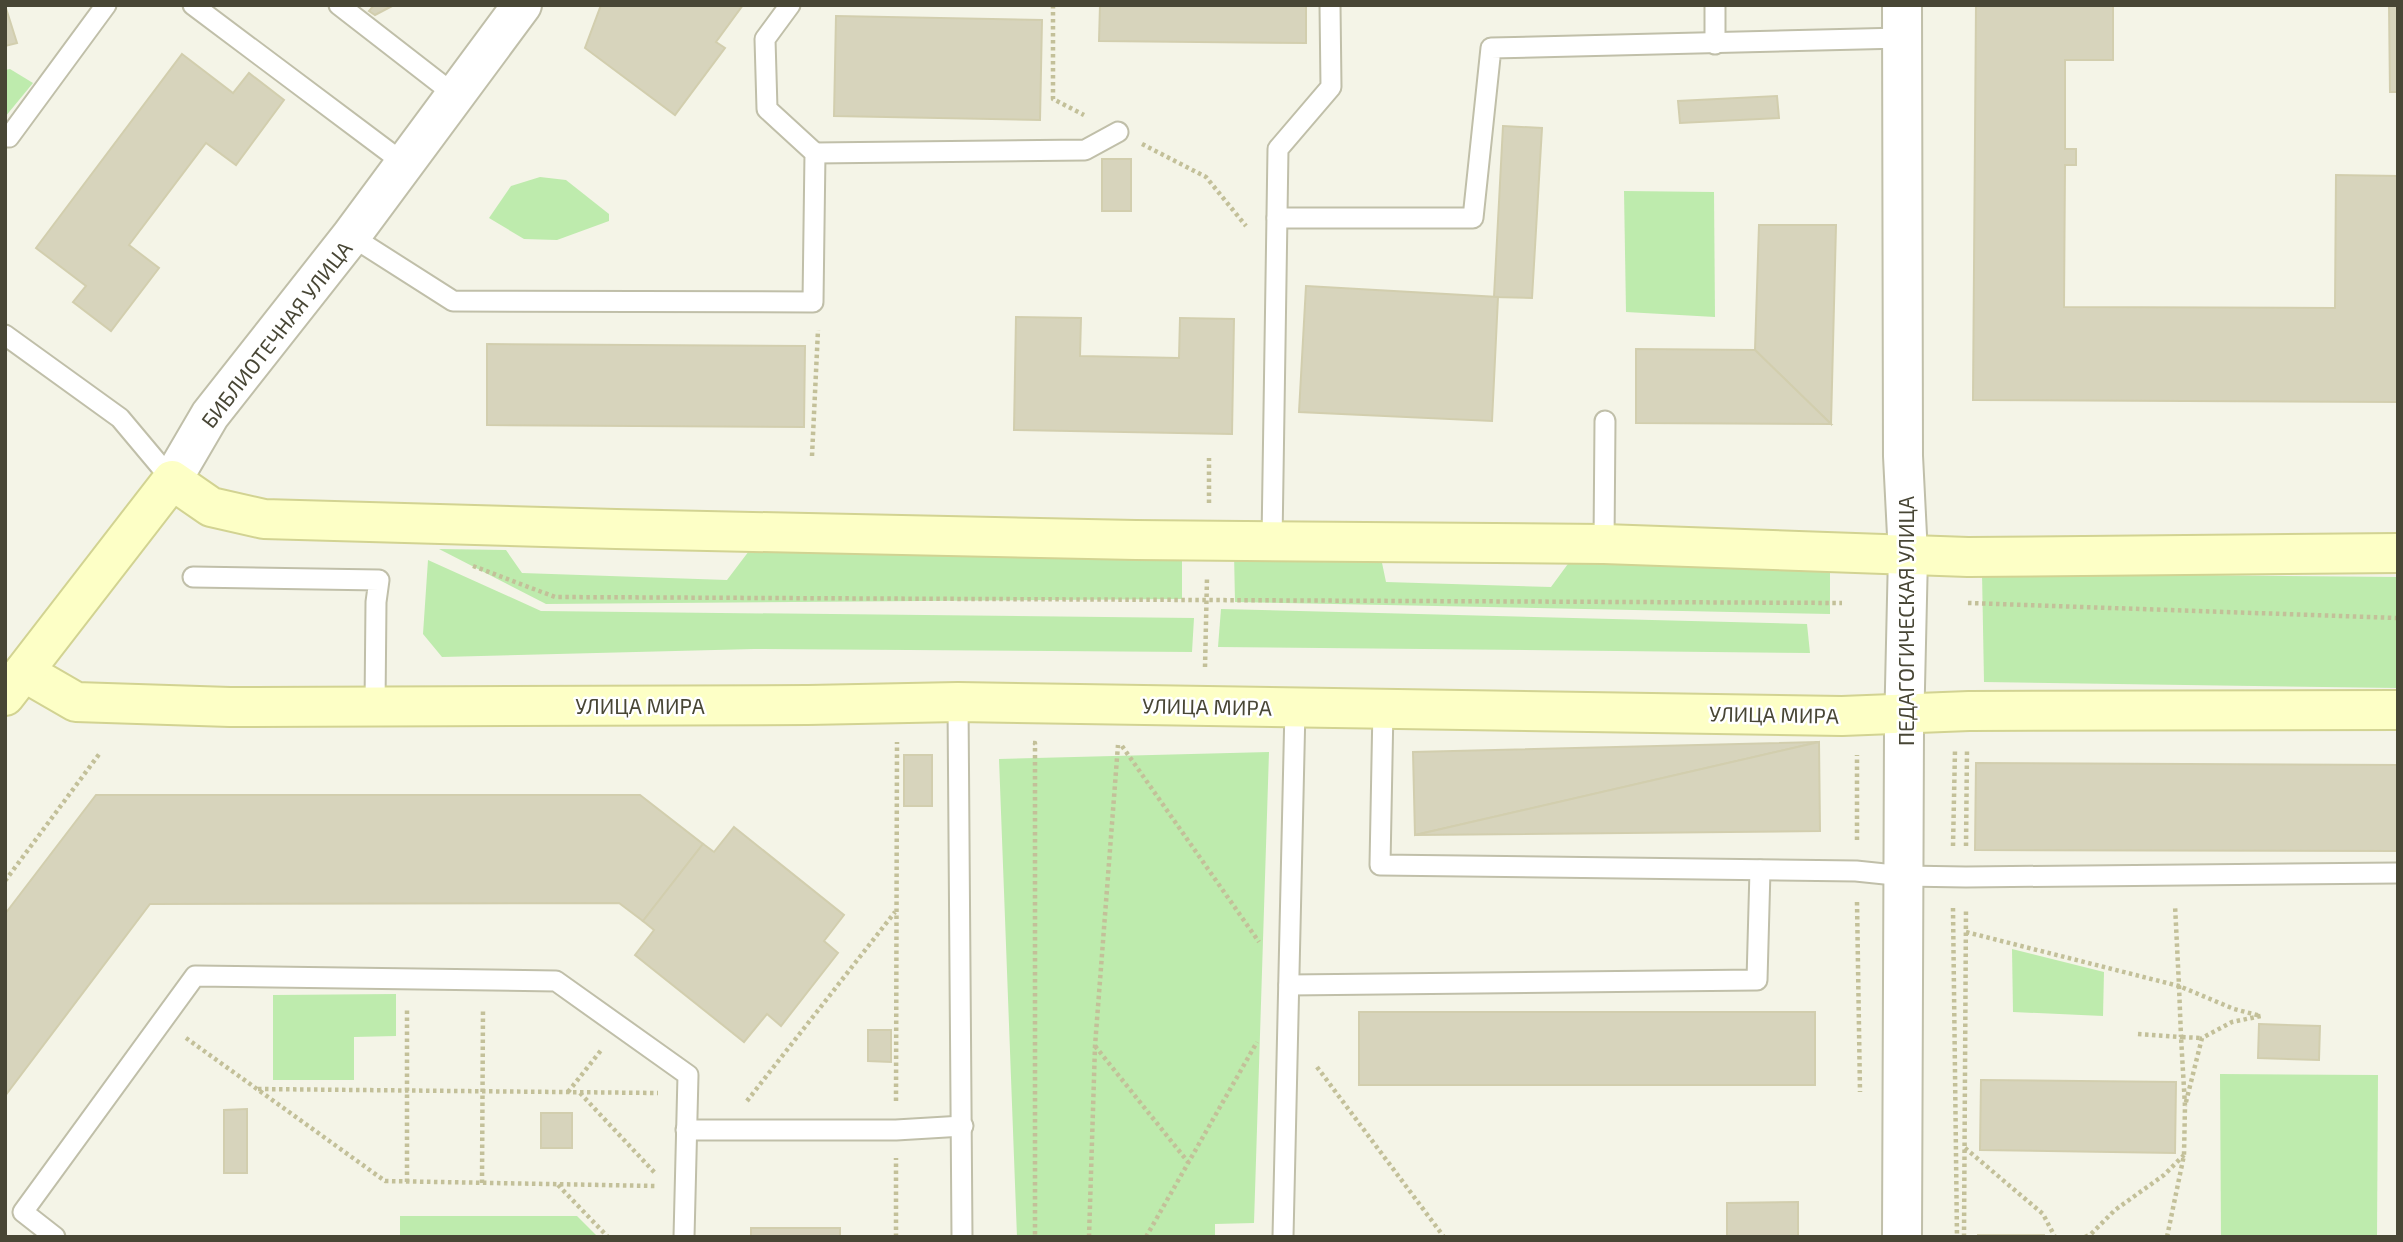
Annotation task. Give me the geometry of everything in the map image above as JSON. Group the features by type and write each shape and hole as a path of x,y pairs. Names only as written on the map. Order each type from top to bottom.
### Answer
{"street":[{"name":"БИБЛИОТЕЧНАЯ УЛИЦА","path":"15,684 172,480 210,415 351,236 522,5"},
{"name":"ПЕДАГОГИЧЕСКАЯ УЛИЦА","path":"1902,22 1903,456 1908,555 1902,1237"},
{"path":"172,480 211,507 264,519 616,530 1604,544 1968,557 2398,553"},
{"name":"УЛИЦА МИРА","path":"15,684 76,702 230,707 958,702 1842,716 1969,711 2398,710"}],"lane":[{"path":"5,137 9,136 107,5"},
{"path":"193,5 405,164"},
{"path":"338,5 456,95"},
{"path":"789,5 765,39 767,108 815,153 1085,150 1118,132"},
{"path":"1272,541 1278,149 1331,86 1330,5"},
{"path":"1715,5 1715,44"},
{"path":"1277,218 1473,218 1491,48 1715,44 1902,22"},
{"path":"351,236 453,301 813,302 815,153"},
{"path":"5,335 120,418 172,480"},
{"path":"1604,544 1605,421"},
{"path":"193,577 379,580 376,602 374,706"},
{"path":"958,702 962,1237"},
{"path":"1283,1237 1295,708"},
{"path":"1383,708 1380,865 1856,871 1904,876 2398,873"},
{"path":"1289,985 1757,980 1760,870"},
{"path":"55,1237 23,1212 195,976 556,981 688,1075 686,1130 676,1186 684,1237"},
{"path":"686,1130 896,1130 963,1126"}],"path":[{"path":"812,456 819,333 813,302"},
{"path":"1204,706 1209,458"},
{"path":"466,564 555,597 1842,603"},
{"path":"1968,603 2398,618"},
{"path":"1089,1237 1095,1046 1118,740 1289,985 1146,1237"},
{"path":"896,1237 897,741"},
{"path":"1957,1237 1959,876 1954,752 1961,742"},
{"path":"1035,743 1035,1237"},
{"path":"1857,743 1860,1101"},
{"path":"1964,1237 1966,932 1959,876 1967,745"},
{"path":"5,881 100,753"},
{"path":"2167,1237 2184,1155 2185,1107 2174,874"},
{"path":"725,1129 896,912"},
{"path":"1966,932 2179,986 2234,1009 2261,1016 2232,1022 2202,1038 2138,1034"},
{"path":"407,979 407,1182"},
{"path":"482,980 482,1183"},
{"path":"163,1021 385,1181 676,1186"},
{"path":"568,1092 620,1026"},
{"path":"1287,1027 1444,1237"},
{"path":"2185,1107 2202,1038"},
{"path":"1095,1046 1188,1162"},
{"path":"257,1089 687,1093"},
{"path":"579,1092 676,1186"},
{"path":"1964,1147 2043,1214 2055,1237"},
{"path":"2085,1237 2115,1210 2164,1175 2184,1155"},
{"path":"558,1184 608,1237"}],"green space":[{"path":"10,69 33,83 5,117 5,70"},
{"path":"540,177 566,180 609,214 609,221 557,240 524,239 489,218 511,186"},
{"path":"1624,191 1714,192 1715,317 1626,312"},
{"path":"752,547 1182,550 1182,599 546,604 439,549 506,550 522,573 727,580"},
{"path":"1234,553 1381,558 1386,582 1551,587 1573,557 1830,562 1830,614 1235,602"},
{"path":"428,560 541,611 1194,618 1192,652 754,649 442,657 423,634"},
{"path":"1982,573 2398,577 2398,688 1984,682"},
{"path":"1221,609 1807,624 1810,653 1218,647"},
{"path":"1269,752 1254,1223 1215,1224 1215,1237 1017,1237 999,759"},
{"path":"2012,949 2104,972 2103,1016 2013,1012"},
{"path":"396,994 396,1036 354,1037 354,1080 273,1080 273,995"},
{"path":"2220,1074 2378,1075 2377,1237 2221,1237"},
{"path":"400,1216 577,1216 598,1237 400,1237"}],"building":[{"path":"5,5 17,43 5,46"},
{"path":"374,5 394,5 375,15 369,11"},
{"path":"601,5 743,5 716,42 725,48 675,115 585,48"},
{"path":"1100,5 1306,5 1306,43 1099,41"},
{"path":"1976,5 2113,5 2113,60 2065,60 2065,149 2076,149 2076,165 2065,165 2064,307 2335,308 2336,175 2398,176 2398,402 1973,400"},
{"path":"2389,5 2398,5 2398,92 2390,92"},
{"path":"836,16 1042,20 1040,120 834,116"},
{"path":"182,54 233,93 249,73 284,100 236,165 206,143 129,245 159,268 111,331 73,302 86,286 36,248"},
{"path":"1777,96 1779,118 1680,123 1678,101"},
{"path":"1503,126 1542,128 1532,298 1494,297"},
{"path":"1102,159 1131,159 1131,211 1102,211"},
{"path":"1759,225 1836,225 1831,424 1755,350"},
{"path":"1306,286 1498,297 1492,421 1299,412"},
{"path":"1016,317 1081,318 1080,356 1179,358 1180,318 1234,319 1232,434 1014,430"},
{"path":"487,344 805,346 804,427 487,425"},
{"path":"1636,349 1755,350 1831,424 1636,423"},
{"path":"1819,742 1415,835 1413,752"},
{"path":"1819,742 1820,831 1415,835"},
{"path":"904,755 932,755 932,806 904,806"},
{"path":"1976,763 2398,765 2398,851 1975,850"},
{"path":"96,795 640,795 703,844 643,921 619,903 150,904 5,1096 5,914"},
{"path":"734,827 844,915 824,941 838,953 781,1026 767,1014 744,1042 635,955 654,930 643,921 703,844 714,852"},
{"path":"1359,1012 1815,1012 1815,1085 1359,1085"},
{"path":"2259,1024 2320,1026 2319,1060 2258,1058"},
{"path":"868,1030 891,1030 891,1062 868,1061"},
{"path":"1981,1080 2176,1082 2175,1153 1980,1150"},
{"path":"247,1109 247,1173 224,1173 224,1110"},
{"path":"541,1113 572,1113 572,1148 541,1148"},
{"path":"1798,1202 1798,1237 1727,1237 1727,1203"},
{"path":"751,1228 840,1228 840,1237 751,1237"},
{"path":"2044,1235 2044,1237 1978,1237"}]}
